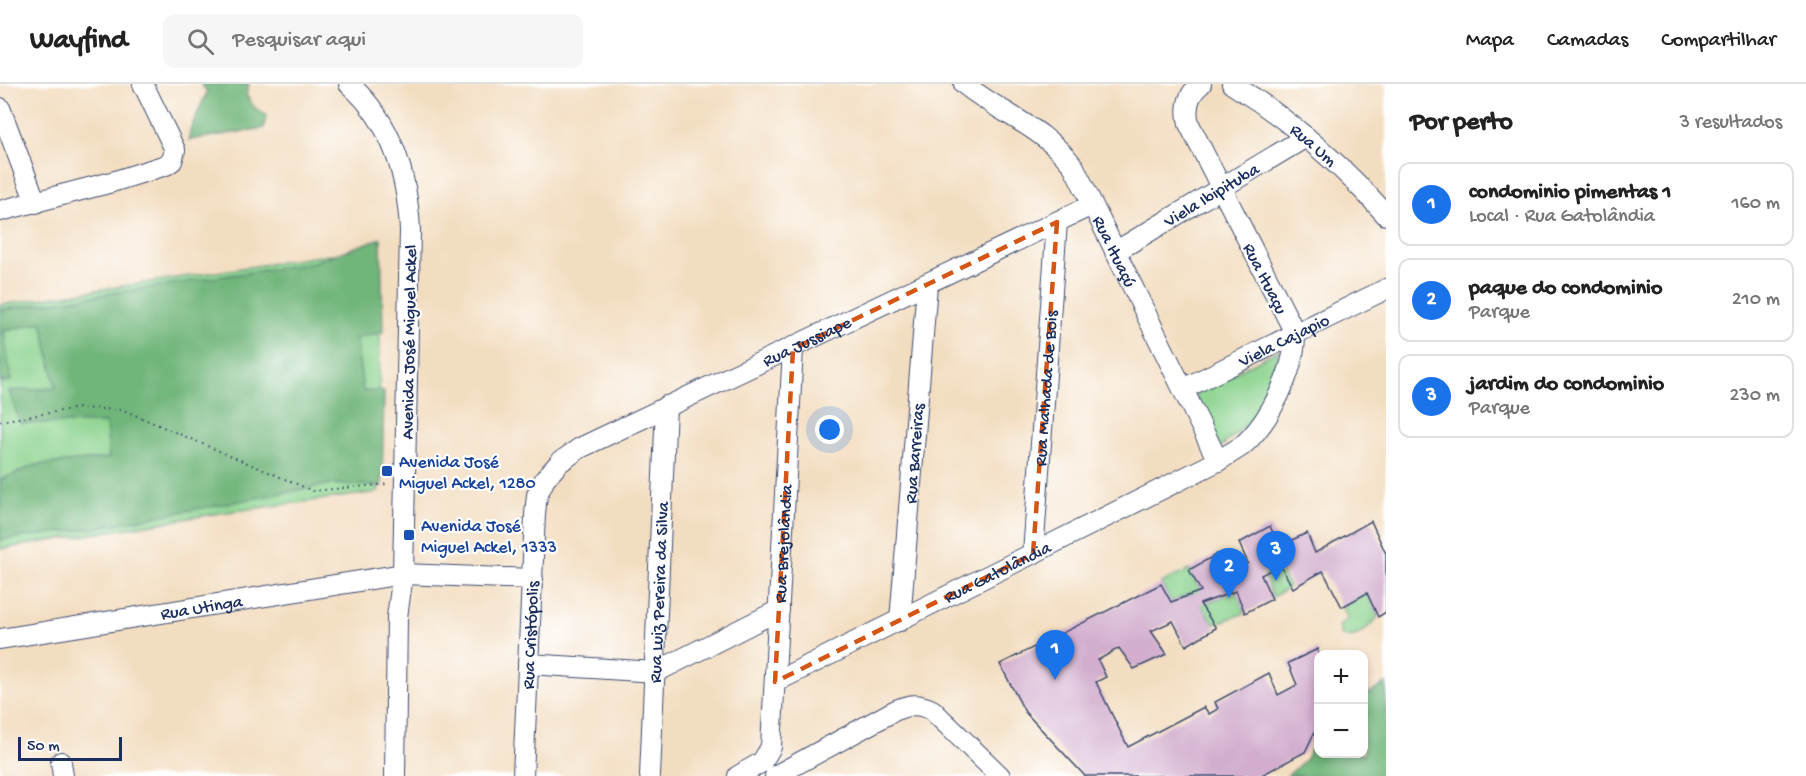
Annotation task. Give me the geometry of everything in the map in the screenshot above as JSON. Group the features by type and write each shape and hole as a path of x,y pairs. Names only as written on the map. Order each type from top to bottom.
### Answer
{"street":[{"path":"0,211 36,203 166,165 172,161 175,150 143,84"},
{"name":"Avenida José Miguel Ackel","path":"344,84 369,122 381,147 396,200 398,267 395,483 398,575"},
{"name":"Avenida José Miguel Ackel","path":"350,84 364,98 384,127 400,162 409,198 410,230 398,575 395,776"},
{"name":"Rua Ituaçú","path":"964,84 1046,136 1062,150 1074,167 1218,461"},
{"name":"Rua Ituaçu","path":"1202,84 1194,90 1186,112 1189,124 1295,333 1295,347 1277,397 1243,445 1218,461"},
{"name":"Rua Um","path":"1232,84 1264,104 1306,136 1360,186 1386,215"},
{"path":"0,108 36,203"},
{"name":"Viela Ibipituba","path":"1115,252 1306,136"},
{"name":"Rua Jussiape","path":"537,495 545,479 567,457 666,406 927,285 1092,205"},
{"name":"Rua Malhada de Bois","path":"1033,554 1057,222"},
{"name":"Rua Barreiras","path":"900,621 927,285"},
{"name":"Viela Cajapio","path":"1183,389 1386,289"},
{"name":"Rua Brejolândia","path":"738,776 762,762 768,755 772,739 793,348"},
{"name":"Rua Luiz Pereira da Silva","path":"650,776 666,406"},
{"name":"Rua Gatolândia","path":"775,682 1218,461"},
{"name":"Rua Cristópolis","path":"523,776 537,495"},
{"name":"Rua Utinga","path":"0,639 398,575 533,579"},
{"path":"528,664 656,672 779,610"},
{"path":"775,776 894,711 908,705 921,704 932,710 1000,776"}],"path":[{"path":"0,421 79,408 123,410 313,490 395,483"}],"highlighted area":[{"path":"1057,222 1033,554 775,682 793,349"}],"green space":[{"path":"201,84 249,84 246,95 254,107 266,115 264,128 189,140 190,130 207,92"},
{"path":"381,238 383,332 356,338 363,391 384,391 382,486 331,484 94,528 0,540 0,480 35,465 109,458 106,423 20,423 9,391 56,388 42,322 4,331 11,381 0,382 0,310 311,263"},
{"path":"366,249 381,249 378,492 220,513 0,549 0,305"},
{"path":"1280,349 1255,416 1220,448 1195,394"},
{"path":"1279,568 1289,587 1273,597 1264,576"},
{"path":"1189,570 1207,603 1236,591 1245,613 1214,624 1192,593 1171,602 1161,583"},
{"path":"1367,593 1378,617 1358,635 1342,636 1339,626 1348,619 1342,607"},
{"path":"1386,683 1386,776 1287,776 1306,759 1314,742 1314,758 1368,758 1368,692 1369,694"}],"building":[{"path":"1371,521 1386,554 1386,612 1378,617 1367,593 1342,607 1323,571 1293,588 1280,565 1261,575 1272,599 1245,613 1236,591 1200,604 1216,628 1186,646 1173,621 1151,631 1167,654 1134,669 1119,648 1098,660 1106,677 1096,682 1128,747 1204,707 1209,714 1218,709 1215,702 1269,673 1278,695 1297,685 1288,663 1314,651 1314,733 1305,752 1260,776 1085,776 1025,712 1000,664 1161,584 1171,602 1201,591 1189,570 1217,554 1227,574 1248,563 1239,543 1270,526 1279,546 1307,533 1315,553"}],"place":[{"name":"Avenida José Miguel Ackel, 1280","path":"387,471"},
{"name":"Avenida José Miguel Ackel, 1333","path":"409,535"},
{"name":"jardim do condominio","path":"1276,581"},
{"name":"paque do condominio","path":"1229,598"},
{"name":"condominio pimentas 1","path":"1055,680"}]}
